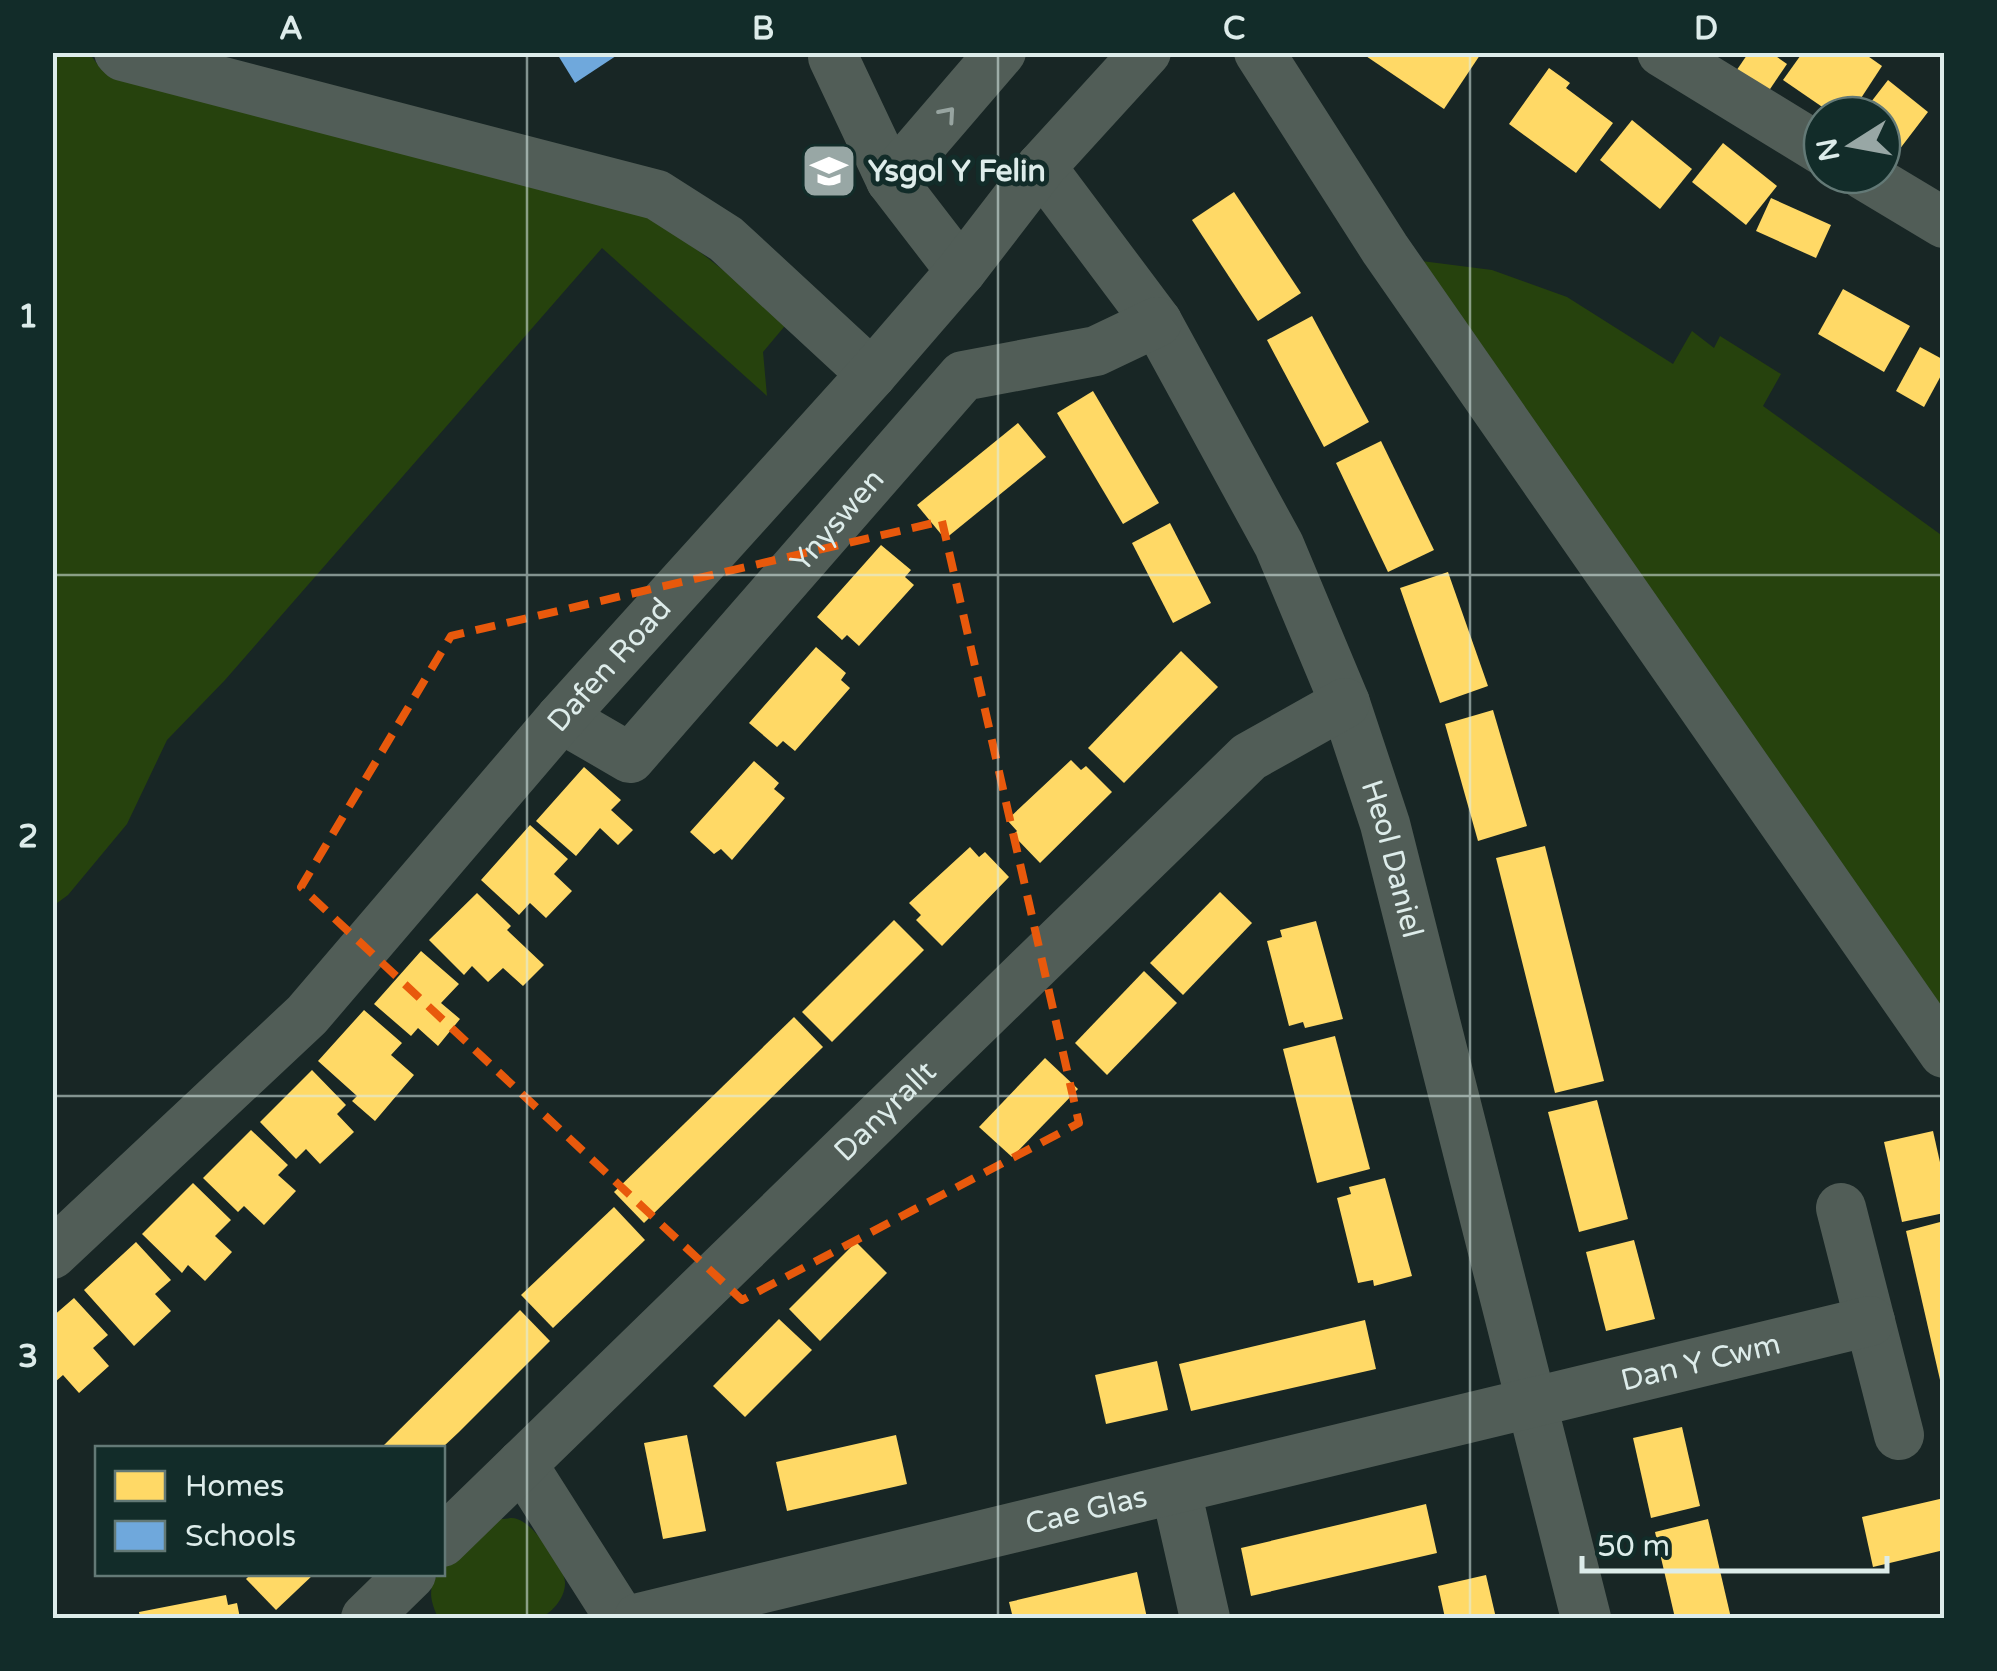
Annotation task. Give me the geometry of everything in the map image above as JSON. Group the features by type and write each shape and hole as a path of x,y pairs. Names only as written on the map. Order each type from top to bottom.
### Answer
{"street":[{"path":"119,52 657,195 726,239 872,374"},
{"path":"890,180 1000,52"},
{"name":"Dafen Road","path":"52,1254 307,1014 560,718 872,374 961,271 1041,167 1146,52"},
{"path":"1259,52 1386,249 1944,1053"},
{"path":"1662,52 1802,138"},
{"path":"833,57 890,180 961,271"},
{"name":"Heol Daniel","path":"1041,167 1157,322 1280,545 1344,703 1385,824 1586,1618"},
{"path":"1897,195 1944,223"},
{"name":"Ynyswen","path":"560,718 630,758 962,376 1096,351 1157,322"},
{"name":"Danyrallt","path":"445,1539 1249,757 1344,703"},
{"path":"1841,1208 1900,1436"},
{"name":"Dan Y Cwm","path":"1534,1405 1870,1322"},
{"name":"Cae Glas","path":"638,1618 1534,1405"},
{"path":"522,1464 620,1618"},
{"path":"1176,1490 1204,1618"},
{"path":"366,1618 409,1576"}],"highlighted area":[{"path":"942,521 1079,1123 742,1300 301,887 451,636"}],"green space":[{"path":"53,53 89,53 101,69 643,208 789,321 763,352 767,396 602,248 225,680 167,740 127,824 68,895 53,906"},
{"path":"1398,258 1492,270 1567,297 1673,364 1692,331 1714,348 1720,336 1781,374 1763,406 1944,537 1944,1044"},
{"path":"501,1519 524,1522 547,1546 563,1575 565,1588 557,1604 538,1618 438,1618 432,1603 432,1586 437,1576 445,1576 445,1566"}],"building: Homes":[{"path":"1360,52 1482,52 1444,109"},
{"path":"1749,52 1770,52 1787,64 1762,101 1730,80"},
{"path":"1803,52 1862,52 1882,66 1863,95 1805,95 1783,80"},
{"path":"1549,68 1570,83 1566,88 1613,123 1576,173 1509,124"},
{"path":"1888,80 1928,112 1902,146 1902,95 1876,95"},
{"path":"1632,120 1692,169 1660,209 1600,160"},
{"path":"1723,143 1777,186 1746,225 1692,182"},
{"path":"1234,192 1301,293 1258,321 1192,220"},
{"path":"1771,198 1831,225 1816,258 1756,231"},
{"path":"1843,289 1910,326 1884,372 1818,334"},
{"path":"1312,316 1369,422 1324,447 1267,340"},
{"path":"1920,347 1944,360 1944,370 1924,407 1896,391"},
{"path":"1093,391 1159,503 1123,524 1057,413"},
{"path":"1018,423 1046,457 945,539 917,505"},
{"path":"1381,441 1434,550 1388,572 1336,463"},
{"path":"1170,523 1211,603 1173,623 1132,543"},
{"path":"881,545 911,570 905,577 914,585 859,646 847,635 842,640 817,617"},
{"path":"1448,572 1488,686 1440,703 1400,588"},
{"path":"816,647 846,673 841,680 850,688 795,751 783,741 777,747 749,723"},
{"path":"1181,651 1218,687 1124,783 1088,748"},
{"path":"1493,710 1527,826 1478,841 1445,724"},
{"path":"1071,760 1081,770 1086,766 1112,792 1040,863 1013,835 1017,831 1007,820"},
{"path":"754,761 779,783 774,789 785,798 732,860 721,849 714,854 690,832"},
{"path":"584,767 621,800 611,810 633,830 618,845 600,828 576,856 536,821"},
{"path":"530,825 568,859 554,874 572,891 546,918 530,903 519,915 481,880"},
{"path":"1545,846 1604,1081 1555,1093 1496,858"},
{"path":"970,847 979,857 985,852 1009,877 942,946 916,920 921,915 909,903"},
{"path":"1220,892 1252,923 1183,995 1150,963"},
{"path":"477,893 511,926 507,930 544,965 523,986 503,968 488,982 472,966 464,975 429,940"},
{"path":"894,920 924,950 832,1042 802,1012"},
{"path":"1316,921 1343,1019 1305,1028 1303,1022 1289,1026 1267,941 1282,937 1280,930"},
{"path":"421,951 459,984 441,1003 460,1019 438,1046 418,1028 411,1036 374,1004"},
{"path":"1144,971 1177,1003 1107,1075 1075,1043"},
{"path":"364,1010 402,1043 391,1055 414,1075 375,1121 352,1101 357,1096 318,1061"},
{"path":"794,1017 823,1047 644,1223 614,1192"},
{"path":"1335,1036 1370,1169 1317,1183 1283,1049"},
{"path":"1045,1058 1078,1089 1012,1157 979,1127"},
{"path":"312,1070 346,1105 337,1114 354,1132 320,1164 306,1149 296,1159 260,1122"},
{"path":"1597,1100 1628,1219 1579,1232 1548,1112"},
{"path":"251,1130 288,1165 278,1175 296,1191 264,1225 244,1206 238,1212 203,1178"},
{"path":"1933,1131 1944,1180 1944,1213 1902,1222 1884,1142"},
{"path":"1385,1178 1412,1276 1374,1286 1373,1280 1358,1283 1337,1198 1351,1194 1349,1187"},
{"path":"193,1183 231,1220 215,1236 232,1252 205,1281 188,1265 182,1273 142,1234"},
{"path":"614,1207 645,1240 553,1328 521,1295"},
{"path":"1944,1221 1944,1393 1943,1393 1906,1231"},
{"path":"1634,1240 1655,1319 1606,1331 1586,1252"},
{"path":"136,1242 171,1280 155,1294 171,1311 134,1346 84,1290"},
{"path":"856,1242 887,1273 820,1341 789,1309"},
{"path":"74,1298 108,1335 93,1348 109,1366 79,1393 63,1375 55,1382 52,1379 52,1317"},
{"path":"520,1310 550,1341 444,1446 383,1446"},
{"path":"779,1319 812,1350 745,1417 713,1386"},
{"path":"1365,1320 1376,1369 1191,1411 1179,1364"},
{"path":"1157,1361 1168,1410 1106,1424 1095,1375"},
{"path":"1682,1427 1700,1506 1651,1518 1633,1438"},
{"path":"687,1435 706,1531 663,1539 644,1443"},
{"path":"896,1435 907,1484 787,1511 776,1462"},
{"path":"1944,1498 1944,1550 1873,1567 1862,1517"},
{"path":"1426,1504 1437,1553 1251,1596 1241,1548"},
{"path":"1708,1519 1731,1618 1675,1618 1655,1532"},
{"path":"1137,1572 1147,1618 1013,1618 1009,1602"},
{"path":"1486,1575 1496,1618 1445,1618 1438,1586"},
{"path":"249,1576 312,1576 276,1610 246,1579"},
{"path":"226,1595 228,1605 237,1603 240,1618 140,1618 139,1612"}],"building: Schools":[{"path":"556,52 622,52 575,83"}],"place":[{"name":"Ysgol Y Felin","path":"829,171"}]}
